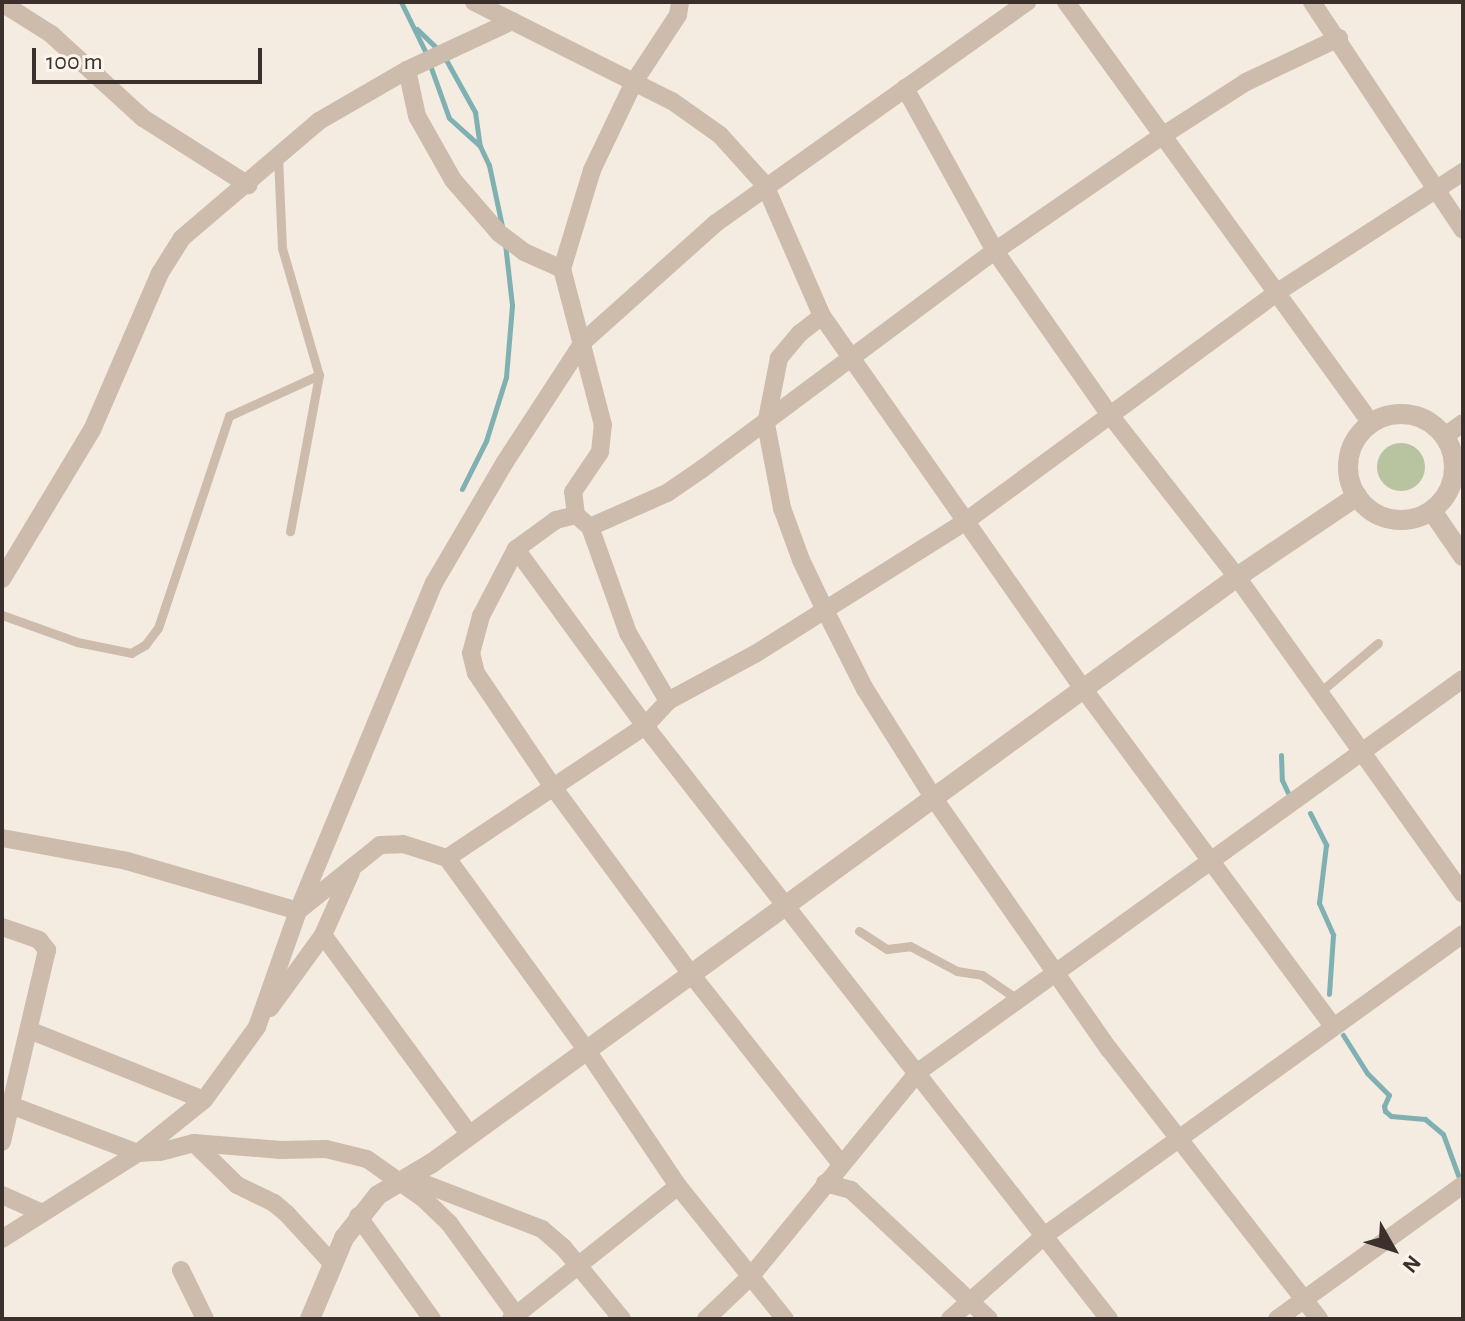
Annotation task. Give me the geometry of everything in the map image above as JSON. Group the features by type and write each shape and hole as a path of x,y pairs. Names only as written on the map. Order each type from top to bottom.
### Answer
{"street":[{"path":"474,2 672,101 720,135 765,185 822,316 849,356 1085,691 1334,1027"},
{"path":"668,701 628,633 573,492 600,452 604,439 584,341 562,269 592,170 634,82 678,15 680,2"},
{"path":"257,1027 298,911 434,583 505,462 584,341 716,223 765,185 1027,2"},
{"path":"1066,2 1371,423"},
{"path":"2,3 51,34 143,118 248,185"},
{"path":"1322,5 1339,38 1463,230"},
{"path":"2,579 92,430 160,273 182,238 248,185 319,121 407,70 512,21"},
{"path":"989,1319 851,1190 840,1166 691,974 553,787 476,673 471,653 481,616 516,549 556,520 583,521 667,493 766,424 849,356 1162,136 1246,82 1339,38"},
{"path":"407,70 417,116 453,180 499,233 524,252 562,269"},
{"path":"905,88 995,251 1110,415 1237,577 1463,894"},
{"path":"447,858 645,726 668,701 755,654 966,521 1276,293 1463,172"},
{"path":"822,316 800,333 779,358 766,424 782,508 801,560 824,608 865,689 935,800 1176,1138 1319,1319"},
{"path":"1386,416 1419,416 1445,436 1455,468 1452,484 1432,511 1409,519 1384,518 1369,510 1357,496 1350,483 1349,458 1359,435 1371,423 1386,416"},
{"path":"1445,436 1463,423"},
{"path":"310,1319 331,1262 358,1216 378,1195 469,1134 935,800 1237,577 1357,496"},
{"path":"1432,511 1463,556"},
{"path":"516,549 645,726 1109,1319"},
{"path":"706,1319 751,1276 918,1072 1463,679"},
{"path":"2,838 127,861 298,911"},
{"path":"298,911 353,870 380,845 403,844 447,858 586,1049 678,1186 785,1319"},
{"path":"2,1239 138,1153 204,1100 323,935 353,870"},
{"path":"2,927 39,940 47,950 29,1030 7,1104 2,1142"},
{"path":"950,1319 1044,1236 1463,934"},
{"path":"323,935 469,1134"},
{"path":"29,1030 204,1100"},
{"path":"7,1104 138,1153 160,1152 194,1143 347,1152 403,1179 542,1229 577,1264 622,1319"},
{"path":"194,1143 237,1185 274,1203 287,1214 331,1262"},
{"path":"403,1179 449,1223 515,1318 577,1264 678,1186"},
{"path":"825,1183 851,1190"},
{"path":"1277,1319 1463,1185"},
{"path":"2,1195 42,1213"},
{"path":"358,1216 432,1319"},
{"path":"181,1270 205,1319"}],"lane":[{"path":"278,157 282,248 319,375 290,531"},
{"path":"2,615 77,642 131,653 145,645 158,628 229,416 319,375"},
{"path":"1320,692 1378,643"},
{"path":"859,931 887,949 910,946 957,971 982,975 1020,1001"}],"green space":[{"path":"1401,443 1418,450 1425,467 1418,484 1401,491 1384,484 1377,467 1384,450"}],"waterway":[{"path":"401,2 427,55"},
{"path":"417,29 439,50"},
{"path":"445,58 475,112 480,146"},
{"path":"430,65 449,118 480,146 489,165 502,226"},
{"path":"462,489 486,441 506,377 512,305 505,244"},
{"path":"1281,755 1282,780 1288,793"},
{"path":"1310,813 1326,845 1319,903 1333,935 1329,994"},
{"path":"1343,1035 1367,1073 1389,1095 1385,1111 1391,1116 1425,1119 1443,1134 1461,1183"}]}
